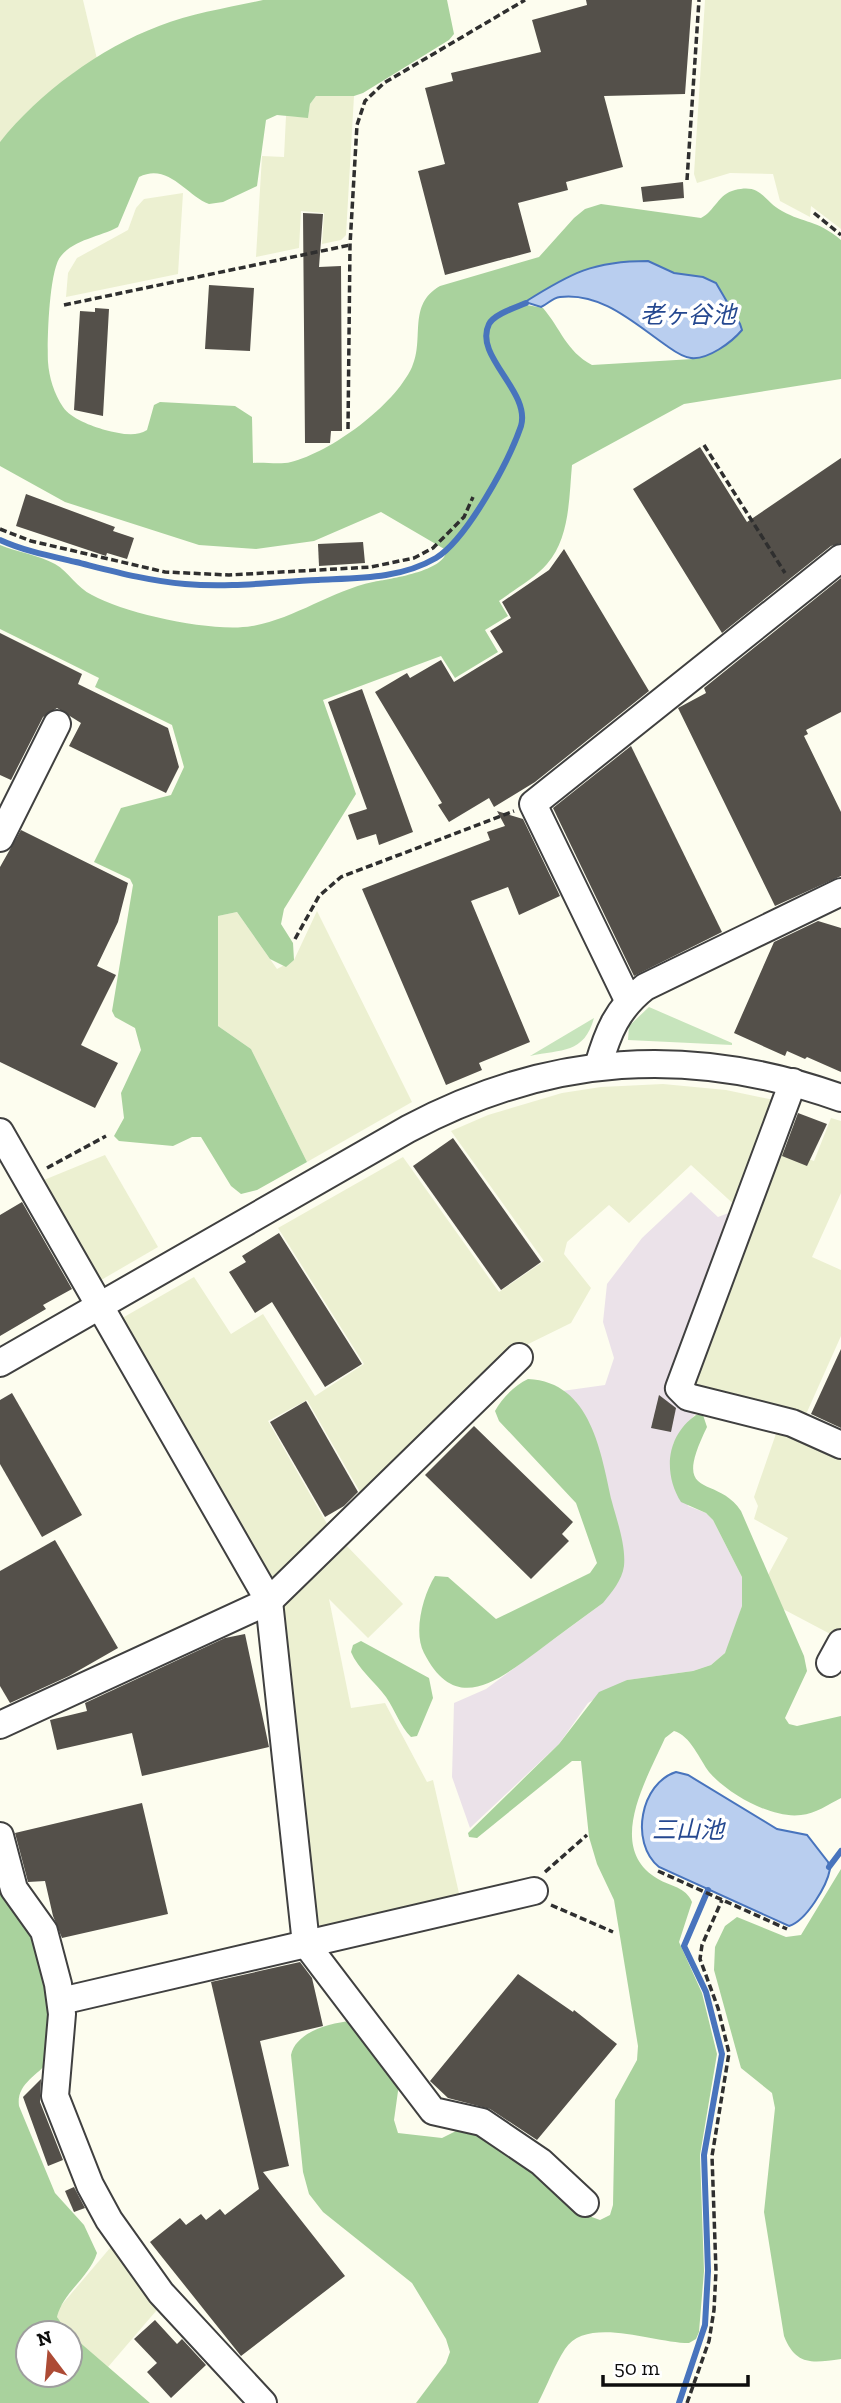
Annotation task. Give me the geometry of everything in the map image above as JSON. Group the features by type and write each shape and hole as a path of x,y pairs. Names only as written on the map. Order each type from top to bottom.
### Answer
{"street":[{"path":"628,1000 533,804 841,558"},
{"path":"0,838 10,792 57,724"},
{"path":"598,1066 615,1017 628,1000 645,987 841,892"},
{"path":"0,1363 444,1110 519,1082 598,1066 697,1064 793,1082 841,1098"},
{"path":"793,1082 679,1388 688,1397 792,1423 841,1445"},
{"path":"0,1132 269,1601 306,1944 433,2111 482,2122 541,2162 585,2203"},
{"path":"0,1725 269,1601 519,1357"},
{"path":"0,1836 15,1889 44,1931 61,2000 55,2096 99,2203 161,2293 263,2403"},
{"path":"61,2000 534,1891"}],"path":[{"path":"348,429 350,245 357,125 365,101 384,83 525,0"},
{"path":"687,180 699,0"},
{"path":"814,213 841,234"},
{"path":"64,305 350,245"},
{"path":"704,445 798,593"},
{"path":"0,529 31,541 165,572 229,575 371,567 414,558 433,548 464,517 473,497"},
{"path":"295,939 318,896 341,877 533,804"},
{"path":"26,1178 84,1151 106,1136"},
{"path":"587,1835 536,1881 534,1891 539,1899 614,1932"},
{"path":"657,1871 787,1929"},
{"path":"687,2403 709,2341 714,2310 716,2271 712,2156 729,2053 719,2008 700,1958 702,1945 722,1900"}],"shaded area":[{"path":"691,1192 718,1217 739,1209 701,1406 673,1444 688,1506 706,1513 713,1520 742,1577 742,1606 732,1639 725,1653 711,1665 693,1671 627,1680 588,1703 559,1744 470,1828 452,1777 454,1703 486,1689 603,1603 576,1402 562,1391 605,1385 614,1358 603,1322 607,1284 642,1238"}],"green space":[{"path":"0,0 83,0 97,59 75,72 0,142"},
{"path":"263,0 447,0 454,34 449,40 363,93 354,96 316,96 310,104 308,118 277,115 266,120 257,186 223,202 209,204 168,177 149,173 139,177 118,227 80,242 61,256 51,290 48,362 57,397 63,407 76,418 105,430 132,434 147,430 154,405 160,402 235,406 252,417 253,463 287,463 307,457 360,425 391,397 403,382 416,356 420,312 430,294 440,286 539,257 585,209 601,204 701,218 724,195 744,188 757,191 782,211 824,228 841,240 841,379 684,404 572,465 567,517 555,554 537,574 499,601 508,616 485,630 498,652 455,678 441,656 323,700 356,794 284,909 281,924 293,943 294,960 286,967 270,959 237,912 218,916 218,1026 251,1049 307,1162 257,1190 241,1194 231,1186 201,1137 192,1137 173,1146 119,1141 114,1136 124,1118 121,1093 141,1050 135,1028 115,1017 112,1011 133,885 130,879 94,862 121,808 171,795 184,767 172,725 95,687 99,678 0,629 0,545 55,564 87,592 107,602 148,615 216,627 252,626 268,622 357,586 428,569 444,557 446,550 381,512 314,541 256,549 199,545 65,502 0,466 0,142 33,106 72,74 137,35 197,14","holes":["648,261 674,273 703,277 736,337 708,355 693,359 592,365 576,353 543,308 527,305 558,285 596,267"]},
{"path":"705,0 841,0 841,229 811,206 810,217 780,201 773,174 730,173 697,183 694,174"},
{"path":"316,96 354,96 346,235 341,240 322,244 324,213 301,211 299,248 256,257 262,156 284,157 286,116 308,117 310,104"},
{"path":"183,193 178,274 66,297 68,273 77,258 128,230 136,208 144,199"},
{"path":"317,911 412,1102 307,1162 251,1049 218,1026 218,916 237,912 277,969 294,960"},
{"path":"649,1007 732,1045 628,1040 629,1026"},
{"path":"594,1018 590,1030 578,1044 530,1056"},
{"path":"663,1084 726,1090 779,1101 739,1209 691,1165 629,1223 609,1205 567,1242 564,1254 591,1288 571,1323 514,1351 363,1497 307,1400 268,1421 330,1529 273,1584 117,1321 194,1277 231,1334 263,1314 315,1396 364,1364 278,1228 403,1157 499,1292 544,1261 451,1131 488,1115 562,1093 601,1087"},
{"path":"831,1118 841,1121 841,1193 812,1257 841,1270 841,1336 803,1421 690,1391 775,1147 814,1161"},
{"path":"105,1155 158,1247 96,1283 39,1182"},
{"path":"528,1379 550,1383 567,1393 590,1424 621,1533 624,1550 623,1571 603,1603 508,1672 493,1681 464,1688 450,1683 436,1672 421,1644 421,1614 435,1576 448,1577 496,1619 590,1573 597,1563 576,1503 499,1421 495,1411 509,1392"},
{"path":"696,1415 703,1415 707,1427 693,1467 695,1477 731,1500 741,1511 804,1656 807,1671 785,1718 789,1724 797,1726 841,1716 841,1798 817,1811 790,1815 751,1803 717,1780 685,1737 674,1731 665,1738 635,1812 632,1831 634,1849 642,1866 658,1879 682,1890 692,1902 679,1942 702,1993 717,2054 700,2155 704,2271 699,2332 696,2339 689,2343 605,2332 575,2339 565,2349 538,2403 416,2403 446,2363 450,2352 446,2339 412,2283 323,2212 309,2194 303,2172 291,2055 299,2040 306,2035 333,2024 351,2021 399,2084 394,2120 398,2133 442,2138 466,2126 537,2168 589,2216 600,2220 610,2215 613,2205 615,2100 637,2060 638,2046 614,1900 597,1864 589,1837 581,1761 572,1761 477,1838 469,1837 468,1833 559,1744 599,1692 627,1680 693,1671 711,1665 725,1653 742,1606 742,1577 713,1520 706,1513 681,1502 675,1491 670,1467 670,1456 678,1433"},
{"path":"779,1425 841,1452 841,1629 836,1637 783,1609 768,1575 788,1538 754,1519 758,1506 754,1497"},
{"path":"342,1541 403,1604 368,1638 329,1599 351,1708 385,1703 427,1782 433,1780 461,1902 317,1935 281,1601"},
{"path":"361,1641 429,1678 433,1698 417,1736 411,1737 407,1733 386,1697 354,1658 351,1652 353,1645"},
{"path":"0,1858 39,1934 53,1986 49,2061 24,2086 19,2106 55,2193 84,2225 97,2253 60,2308 58,2319 14,2319 14,2389 84,2389 84,2346 150,2403 0,2403"},
{"path":"841,1869 841,2359 813,2361 800,2358 794,2353 784,2336 764,2212 775,2108 772,2093 741,2068 714,1970 715,1947 725,1926 737,1917 786,1937 801,1935"},
{"path":"116,2241 162,2304 108,2367 84,2347 84,2319 58,2319 59,2308"}],"water":[{"name":"老ヶ谷池","path":"648,261 674,273 703,277 716,283 742,330 726,345 712,353 691,358 675,352 617,311 590,299 560,297 541,307 525,302 570,276 597,266"},
{"name":"三山池","path":"676,1772 688,1775 777,1829 807,1835 828,1862 830,1869 820,1893 796,1923 789,1926 659,1867 650,1856 642,1829 647,1800 664,1778"}],"building":[{"path":"586,0 692,0 685,94 604,96 623,167 566,182 568,190 518,203 531,252 445,275 418,171 445,164 425,88 453,81 451,73 541,52 532,20 587,5"},
{"path":"683,182 684,198 643,202 641,187"},
{"path":"303,213 323,214 319,267 341,266 342,431 331,431 330,443 305,443"},
{"path":"209,285 254,288 250,351 205,349"},
{"path":"95,308 109,309 103,416 74,410 80,311 95,312"},
{"path":"700,447 747,522 841,458 841,543 831,546 722,633 633,489"},
{"path":"26,494 115,527 113,531 134,538 127,559 107,553 106,556 16,526"},
{"path":"363,542 365,563 319,566 318,544"},
{"path":"564,549 649,691 535,782 494,807 489,798 449,822 438,805 442,803 375,692 407,673 410,678 441,660 454,682 503,652 490,631 511,618 502,602 549,570"},
{"path":"841,578 841,712 806,730 808,734 804,736 841,812 841,876 775,906 678,708 706,693 704,688"},
{"path":"0,633 82,674 78,684 168,728 179,767 166,793 69,746 81,723 57,708 43,717 11,780 0,775"},
{"path":"362,689 413,832 379,845 376,834 357,840 348,815 367,809 328,702"},
{"path":"631,746 722,932 634,976 553,808"},
{"path":"497,811 523,819 560,896 519,915 508,887 471,901 530,1042 479,1063 482,1070 446,1085 362,889 490,840 487,832 505,826"},
{"path":"21,830 128,883 118,922 97,966 116,975 81,1045 118,1063 95,1108 0,1062 0,867"},
{"path":"818,921 841,928 841,1072 787,1051 785,1056 734,1033 774,942"},
{"path":"798,1113 827,1124 807,1166 782,1156"},
{"path":"453,1138 541,1262 501,1290 413,1166"},
{"path":"22,1202 72,1289 43,1305 46,1309 0,1336 0,1215"},
{"path":"279,1233 362,1364 325,1387 272,1302 255,1313 229,1272 246,1262 242,1256"},
{"path":"841,1349 841,1428 811,1414"},
{"path":"12,1393 82,1515 42,1537 0,1464 0,1400"},
{"path":"659,1395 676,1408 671,1432 651,1428"},
{"path":"306,1401 358,1492 344,1506 325,1517 270,1422"},
{"path":"474,1426 573,1522 562,1534 569,1541 531,1579 425,1475"},
{"path":"55,1540 118,1648 69,1676 10,1703 0,1686 0,1571"},
{"path":"245,1634 269,1747 142,1776 132,1733 57,1750 50,1720 87,1711 85,1703 225,1638"},
{"path":"142,1803 168,1914 62,1938 53,1916 45,1881 28,1882 15,1833"},
{"path":"300,1962 312,1978 323,2026 260,2041 289,2166 263,2172 345,2276 241,2356 150,2242 180,2218 186,2225 201,2214 206,2220 220,2209 225,2215 259,2189 211,1982"},
{"path":"518,1974 573,2012 574,2010 617,2044 537,2140 490,2109 448,2098 430,2081"},
{"path":"41,2079 40,2102 63,2160 48,2166 23,2097"},
{"path":"74,2187 85,2208 74,2212 65,2191"},
{"path":"155,2320 177,2344 182,2339 206,2365 171,2398 147,2372 157,2363 134,2339"}],"waterway":[{"path":"0,540 37,553 130,575 171,583 202,585 364,578 394,574 422,565 436,558 461,534 486,498 521,426 522,413 518,400 495,361 486,336 492,320 526,303"},
{"path":"829,1867 841,1851"},
{"path":"679,2403 705,2325 708,2271 704,2155 722,2054 706,1992 684,1946 708,1890"}]}
